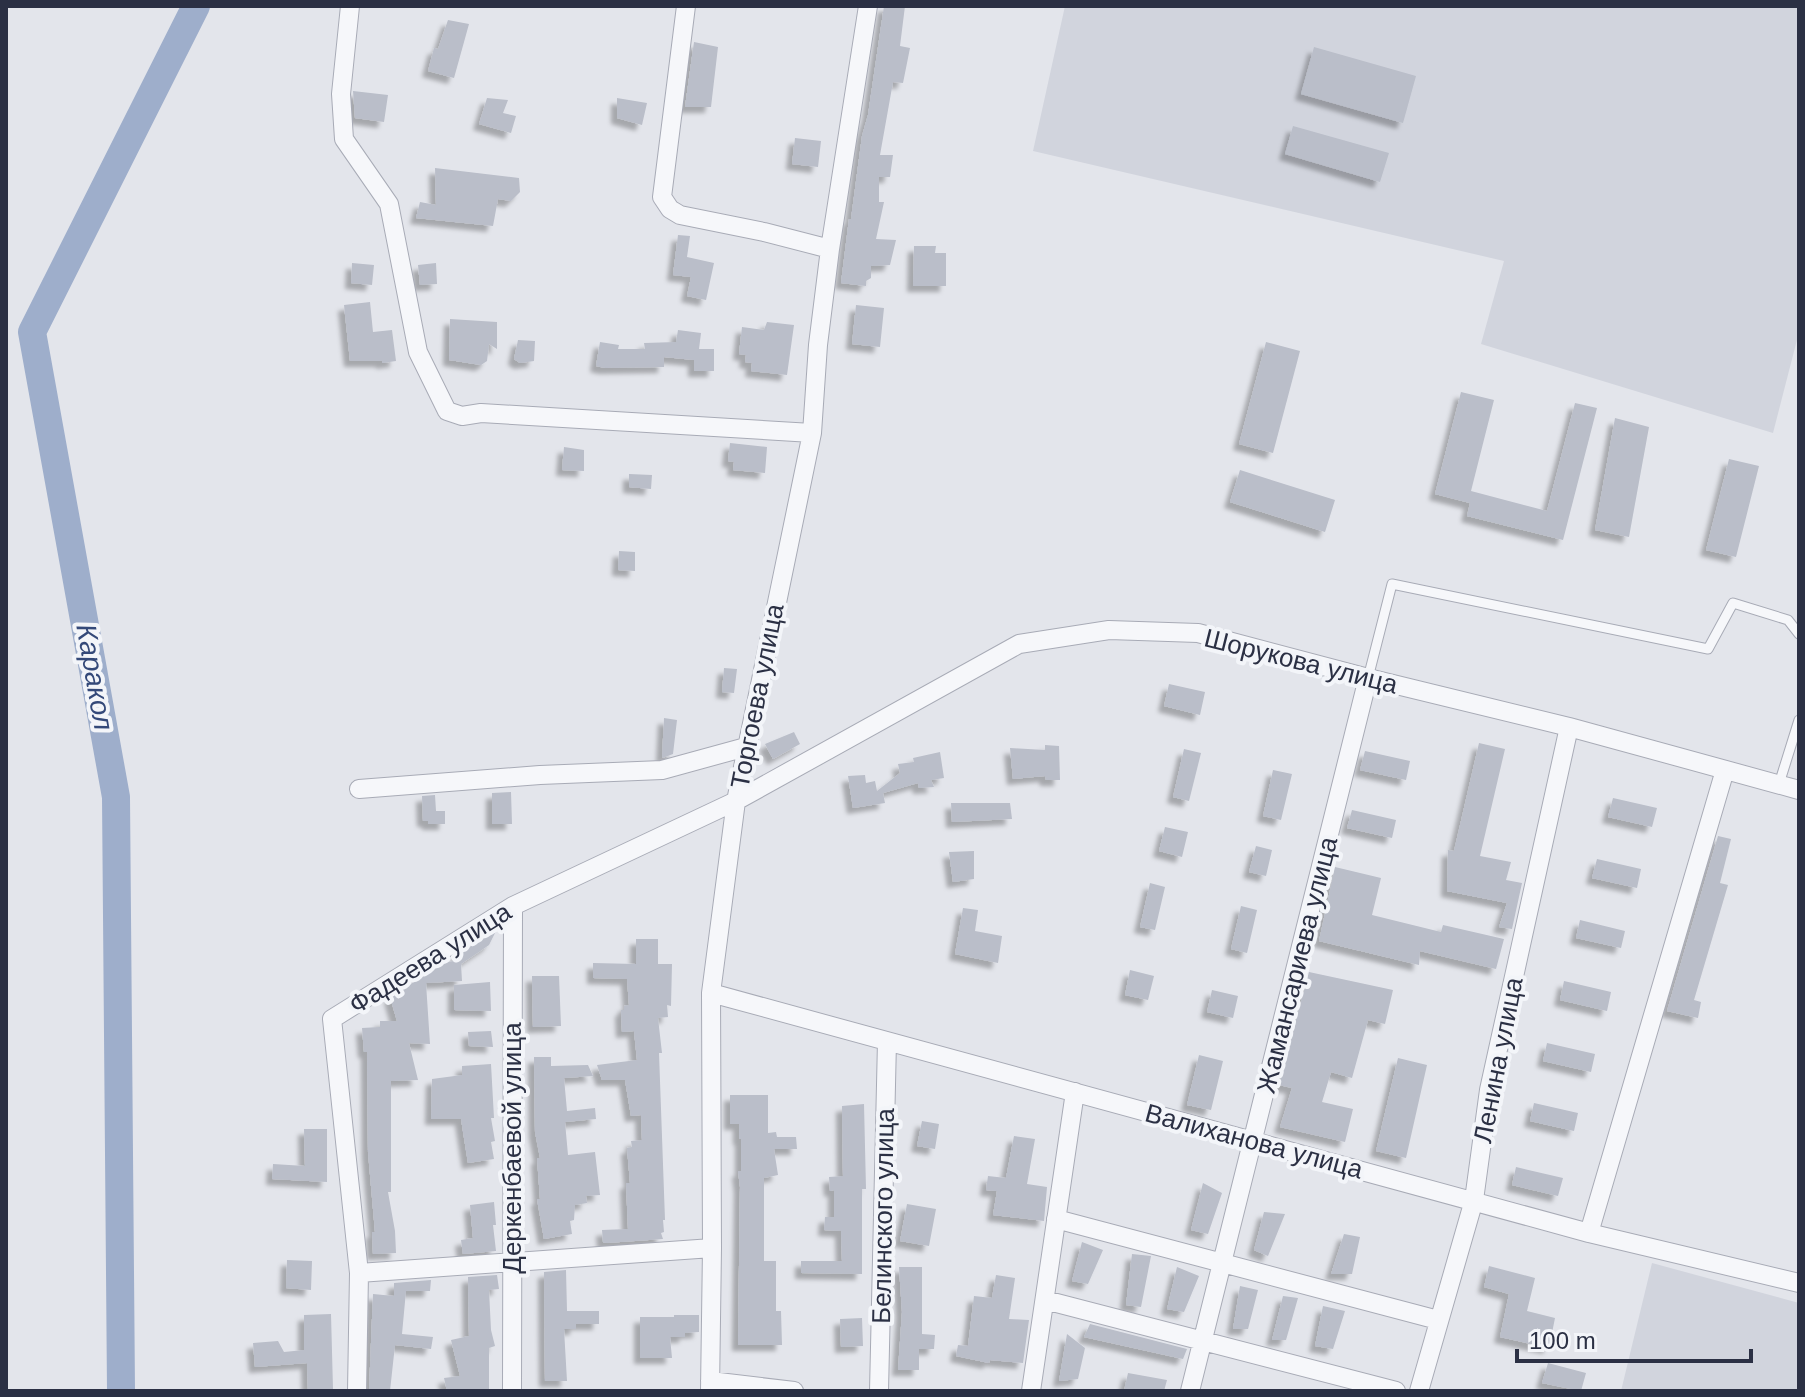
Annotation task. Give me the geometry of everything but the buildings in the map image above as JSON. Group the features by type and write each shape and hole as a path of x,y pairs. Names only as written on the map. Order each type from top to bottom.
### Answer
{"street":[{"path":"350,6 341,94 344,139 389,204 418,352 447,411 462,416 481,413 812,433"},
{"path":"686,6 662,197 670,209 680,215 830,249"},
{"name":"Торгоева улица","path":"710,1386 711,993 736,801 812,433 818,345 830,249 868,6"},
{"name":"Шорукова улица","path":"736,801 1019,644 1109,630 1198,633 1569,727 1799,790"},
{"name":"Жамансариева улица","path":"1190,1391 1368,678"},
{"name":"Ленина улица","path":"1419,1391 1474,1200 1489,1090 1569,727"},
{"path":"359,789 540,775 662,770 746,747"},
{"path":"1589,1233 1725,770"},
{"name":"Фадеева улица","path":"357,1391 359,1273 332,1019 513,906 736,801"},
{"name":"Деркенбаевой улица","path":"512,1391 513,906"},
{"name":"Валиханова улица","path":"711,993 1589,1233 1799,1283"},
{"name":"Белинского улица","path":"879,1391 887,1041"},
{"path":"1031,1391 1075,1092"},
{"path":"1056,1219 1438,1320"},
{"path":"359,1273 712,1248"},
{"path":"1045,1300 1396,1391"},
{"path":"710,1386 794,1391"}],"lane":[{"path":"1368,678 1392,584 1708,649 1733,603 1788,620 1799,634"},
{"path":"1779,784 1799,720"}],"shaded area":[{"path":"1065,6 1799,6 1799,332 1773,433 1481,344 1504,261 1033,151"},
{"path":"1652,1263 1799,1303 1799,1391 1621,1391"}],"waterway":[{"name":"Каракол","path":"121,1391 116,797 32,332 196,6"}]}
